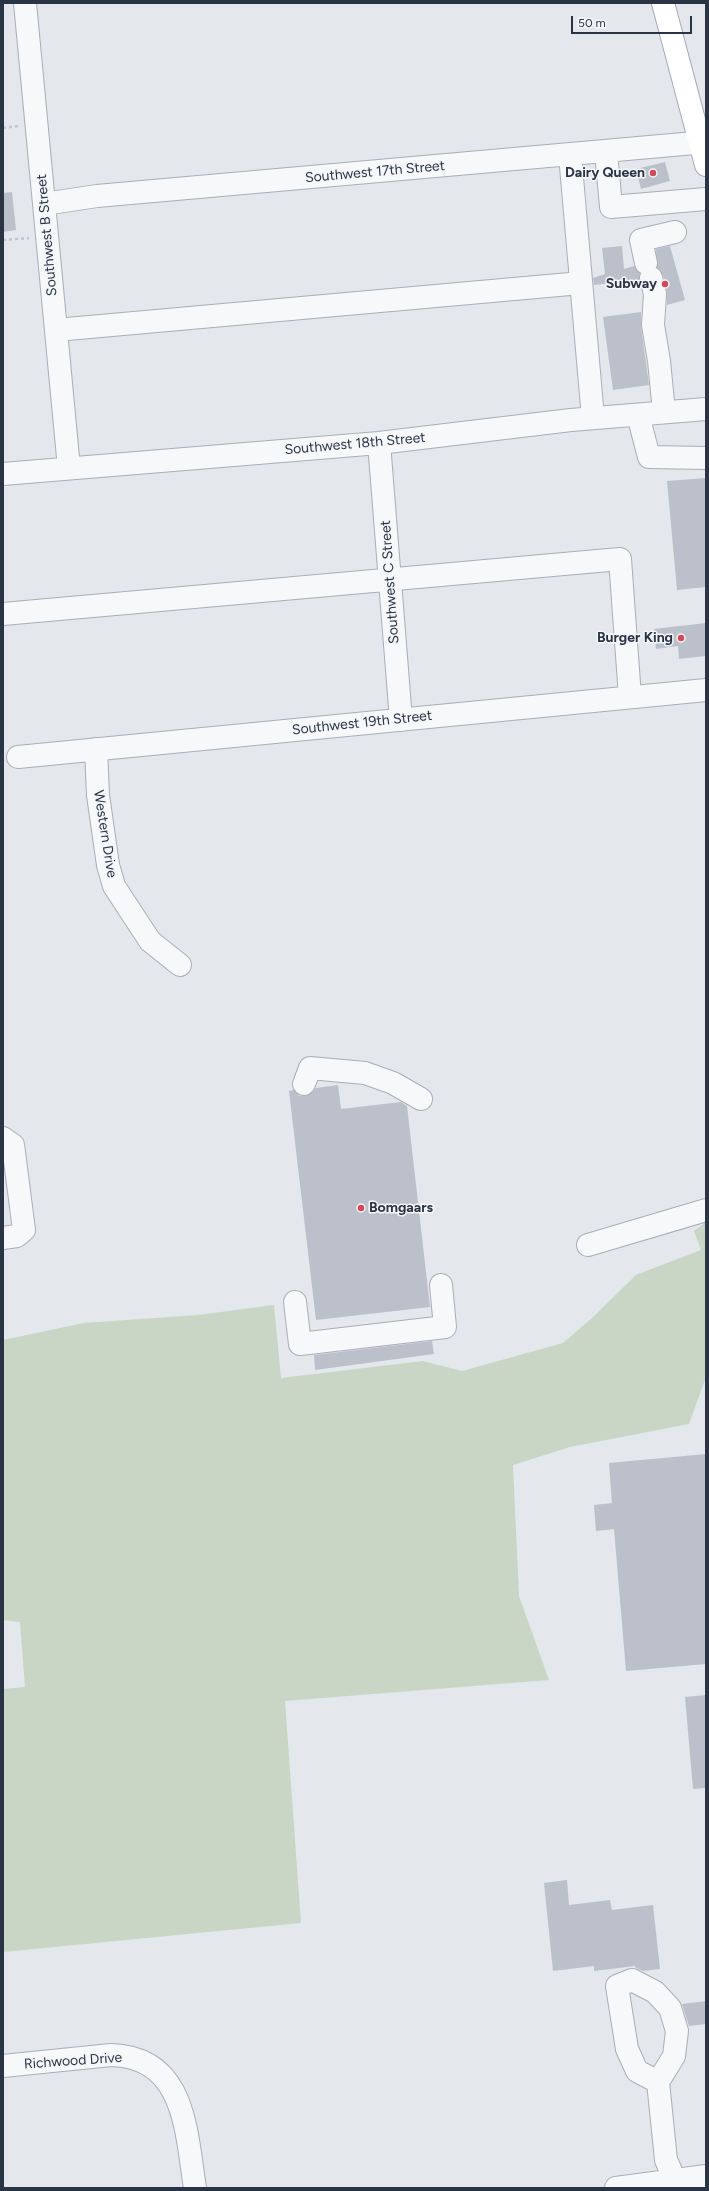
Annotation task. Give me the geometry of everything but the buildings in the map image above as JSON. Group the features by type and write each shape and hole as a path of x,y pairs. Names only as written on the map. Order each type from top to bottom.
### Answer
{"main road":[{"path":"663,3 703,143 706,165"}],"street":[{"name":"Southwest B Street","path":"25,3 69,468"},
{"name":"Southwest 17th Street","path":"44,204 97,196 570,156 703,143"},
{"path":"606,152 611,206 706,199"},
{"path":"570,156 593,418"},
{"path":"664,412 659,361 653,325 655,294 641,240 675,232"},
{"path":"56,330 581,283"},
{"name":"Southwest 18th Street","path":"3,474 379,443 593,418 706,408"},
{"path":"638,415 649,458 706,458"},
{"name":"Southwest C Street","path":"379,443 401,720"},
{"path":"3,614 620,559 630,697"},
{"name":"Southwest 19th Street","path":"18,757 706,690"},
{"name":"Western Drive","path":"96,749 98,795 108,865 114,886 150,941 180,965"},
{"path":"304,1084 310,1068 365,1072 393,1083 421,1099"},
{"path":"3,1138 13,1145 24,1230 17,1236 3,1238"},
{"path":"588,1245 706,1210"},
{"path":"295,1302 300,1344 445,1327 441,1285"},
{"name":"Richwood Drive","path":"3,2066 111,2055 125,2055 142,2061 169,2082 178,2099 183,2117 195,2188"},
{"path":"658,2082 666,2160 689,2181"},
{"path":"616,2188 689,2181"}],"path":[{"path":"3,240 47,237"}],"green space":[{"path":"706,1222 706,1377 689,1424 570,1447 513,1465 519,1596 549,1680 285,1701 301,1923 3,1952 3,1689 25,1687 20,1622 3,1620 3,1340 84,1323 198,1315 274,1305 281,1378 423,1361 462,1371 563,1343 592,1318 636,1275 701,1250 694,1231"}],"place":[{"name":"Dairy Queen","path":"653,173"},
{"name":"Subway","path":"665,284"},
{"name":"Burger King","path":"681,638"},
{"name":"Bomgaars","path":"361,1208"}]}
